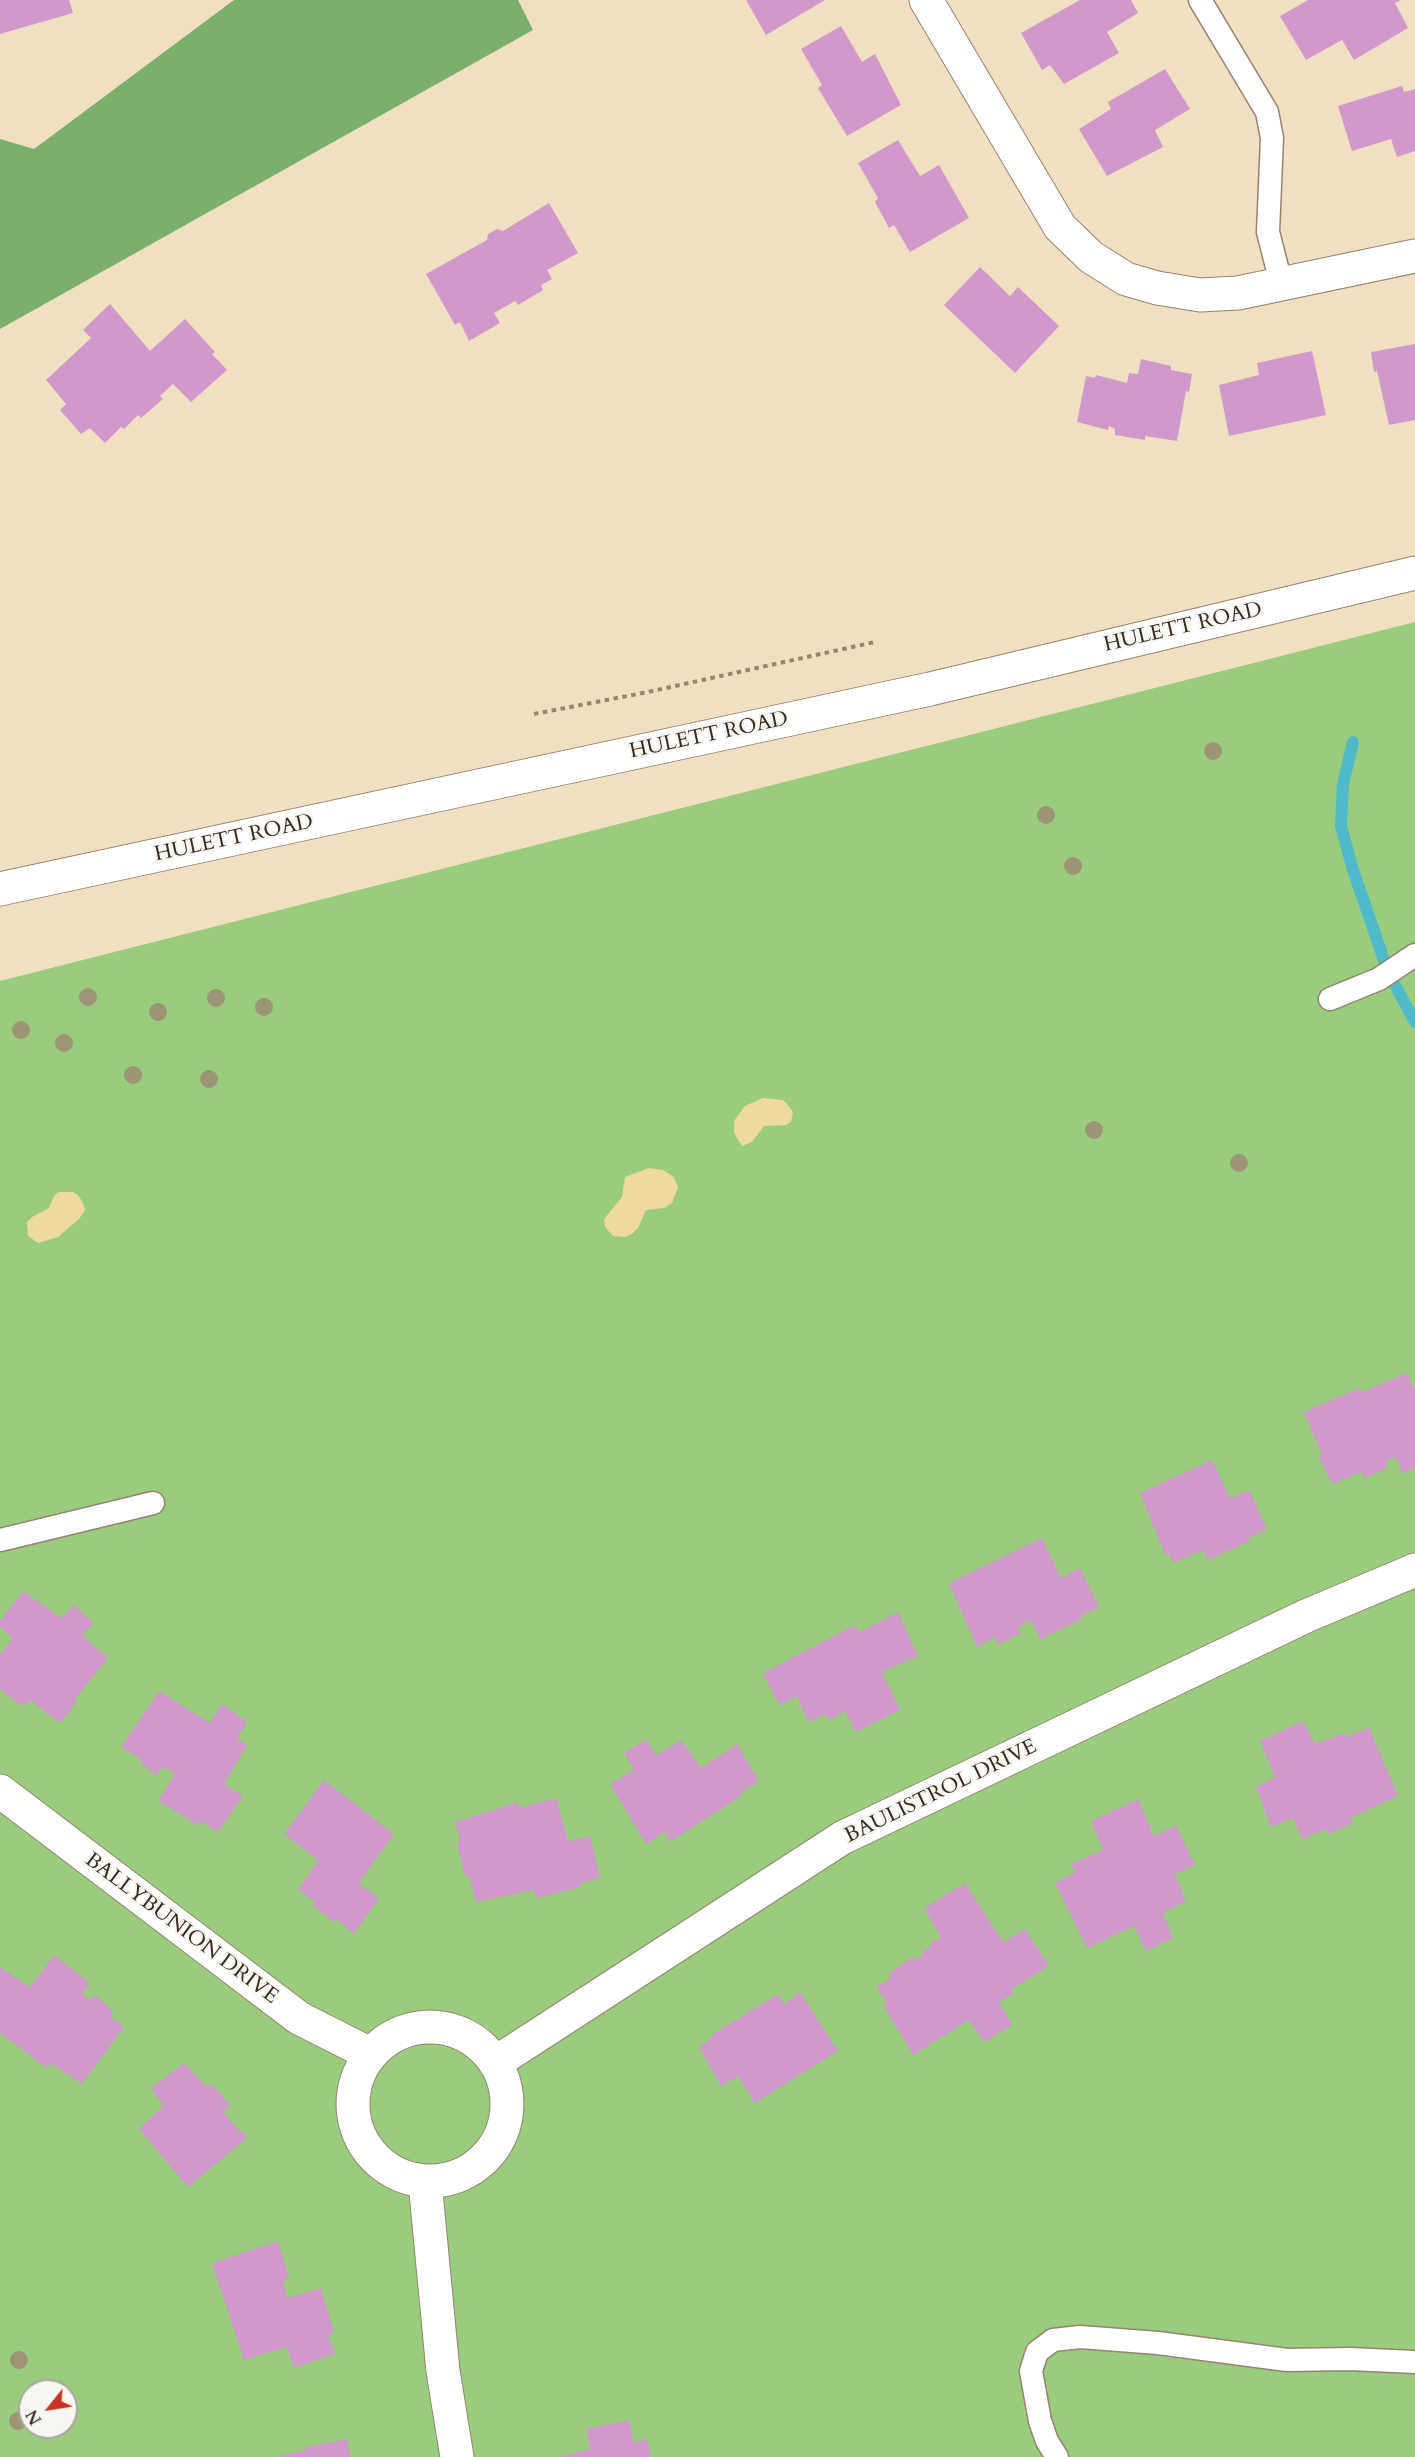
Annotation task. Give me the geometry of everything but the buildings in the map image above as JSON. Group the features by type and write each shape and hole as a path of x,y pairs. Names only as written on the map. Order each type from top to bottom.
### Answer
{"street":[{"path":"926,0 1060,227 1091,257 1126,279 1157,288 1200,295 1238,293 1415,256"},
{"name":"HULETT ROAD","path":"0,889 930,689 1415,573"},
{"name":"BAULISTROL DRIVE","path":"495,2063 842,1838 1306,1616 1415,1570"},
{"name":"BALLYBUNION DRIVE","path":"0,1791 299,2018 370,2054"},
{"path":"438,2026 465,2035 485,2048 495,2063 501,2070 508,2107 501,2136 492,2152 471,2170 458,2177 425,2182 398,2175 375,2160 356,2127 352,2102 357,2076 370,2054 386,2040 409,2029 438,2026"},
{"path":"425,2182 444,2371 457,2457"}],"lane":[{"path":"1200,0 1266,112 1272,138 1268,232 1281,283"},
{"path":"1330,999 1379,979 1415,955"},
{"path":"0,1540 153,1503"},
{"path":"1058,2457 1047,2441 1040,2421 1031,2371 1037,2352 1053,2340 1080,2337 1158,2343 1287,2360 1350,2359 1415,2362"}],"path":[{"path":"534,714 659,690 875,642"}],"green space":[{"path":"234,0 518,0 533,30 0,329 0,139 34,149"},
{"path":"1415,622 1415,2457 0,2457 0,981"}],"sand":[{"path":"763,1098 783,1100 793,1112 791,1122 786,1125 764,1126 752,1142 742,1146 734,1133 734,1121 745,1106"},
{"path":"649,1168 663,1170 674,1177 678,1187 672,1203 664,1208 646,1210 638,1228 632,1234 625,1237 613,1236 605,1227 604,1219 622,1197 625,1177"},
{"path":"59,1192 73,1192 78,1195 85,1210 79,1219 58,1237 38,1243 28,1236 27,1222 49,1208 54,1196"}],"waterway":[{"path":"1353,742 1343,784 1341,826 1353,870 1384,960"},
{"path":"1395,985 1415,1022"}]}
